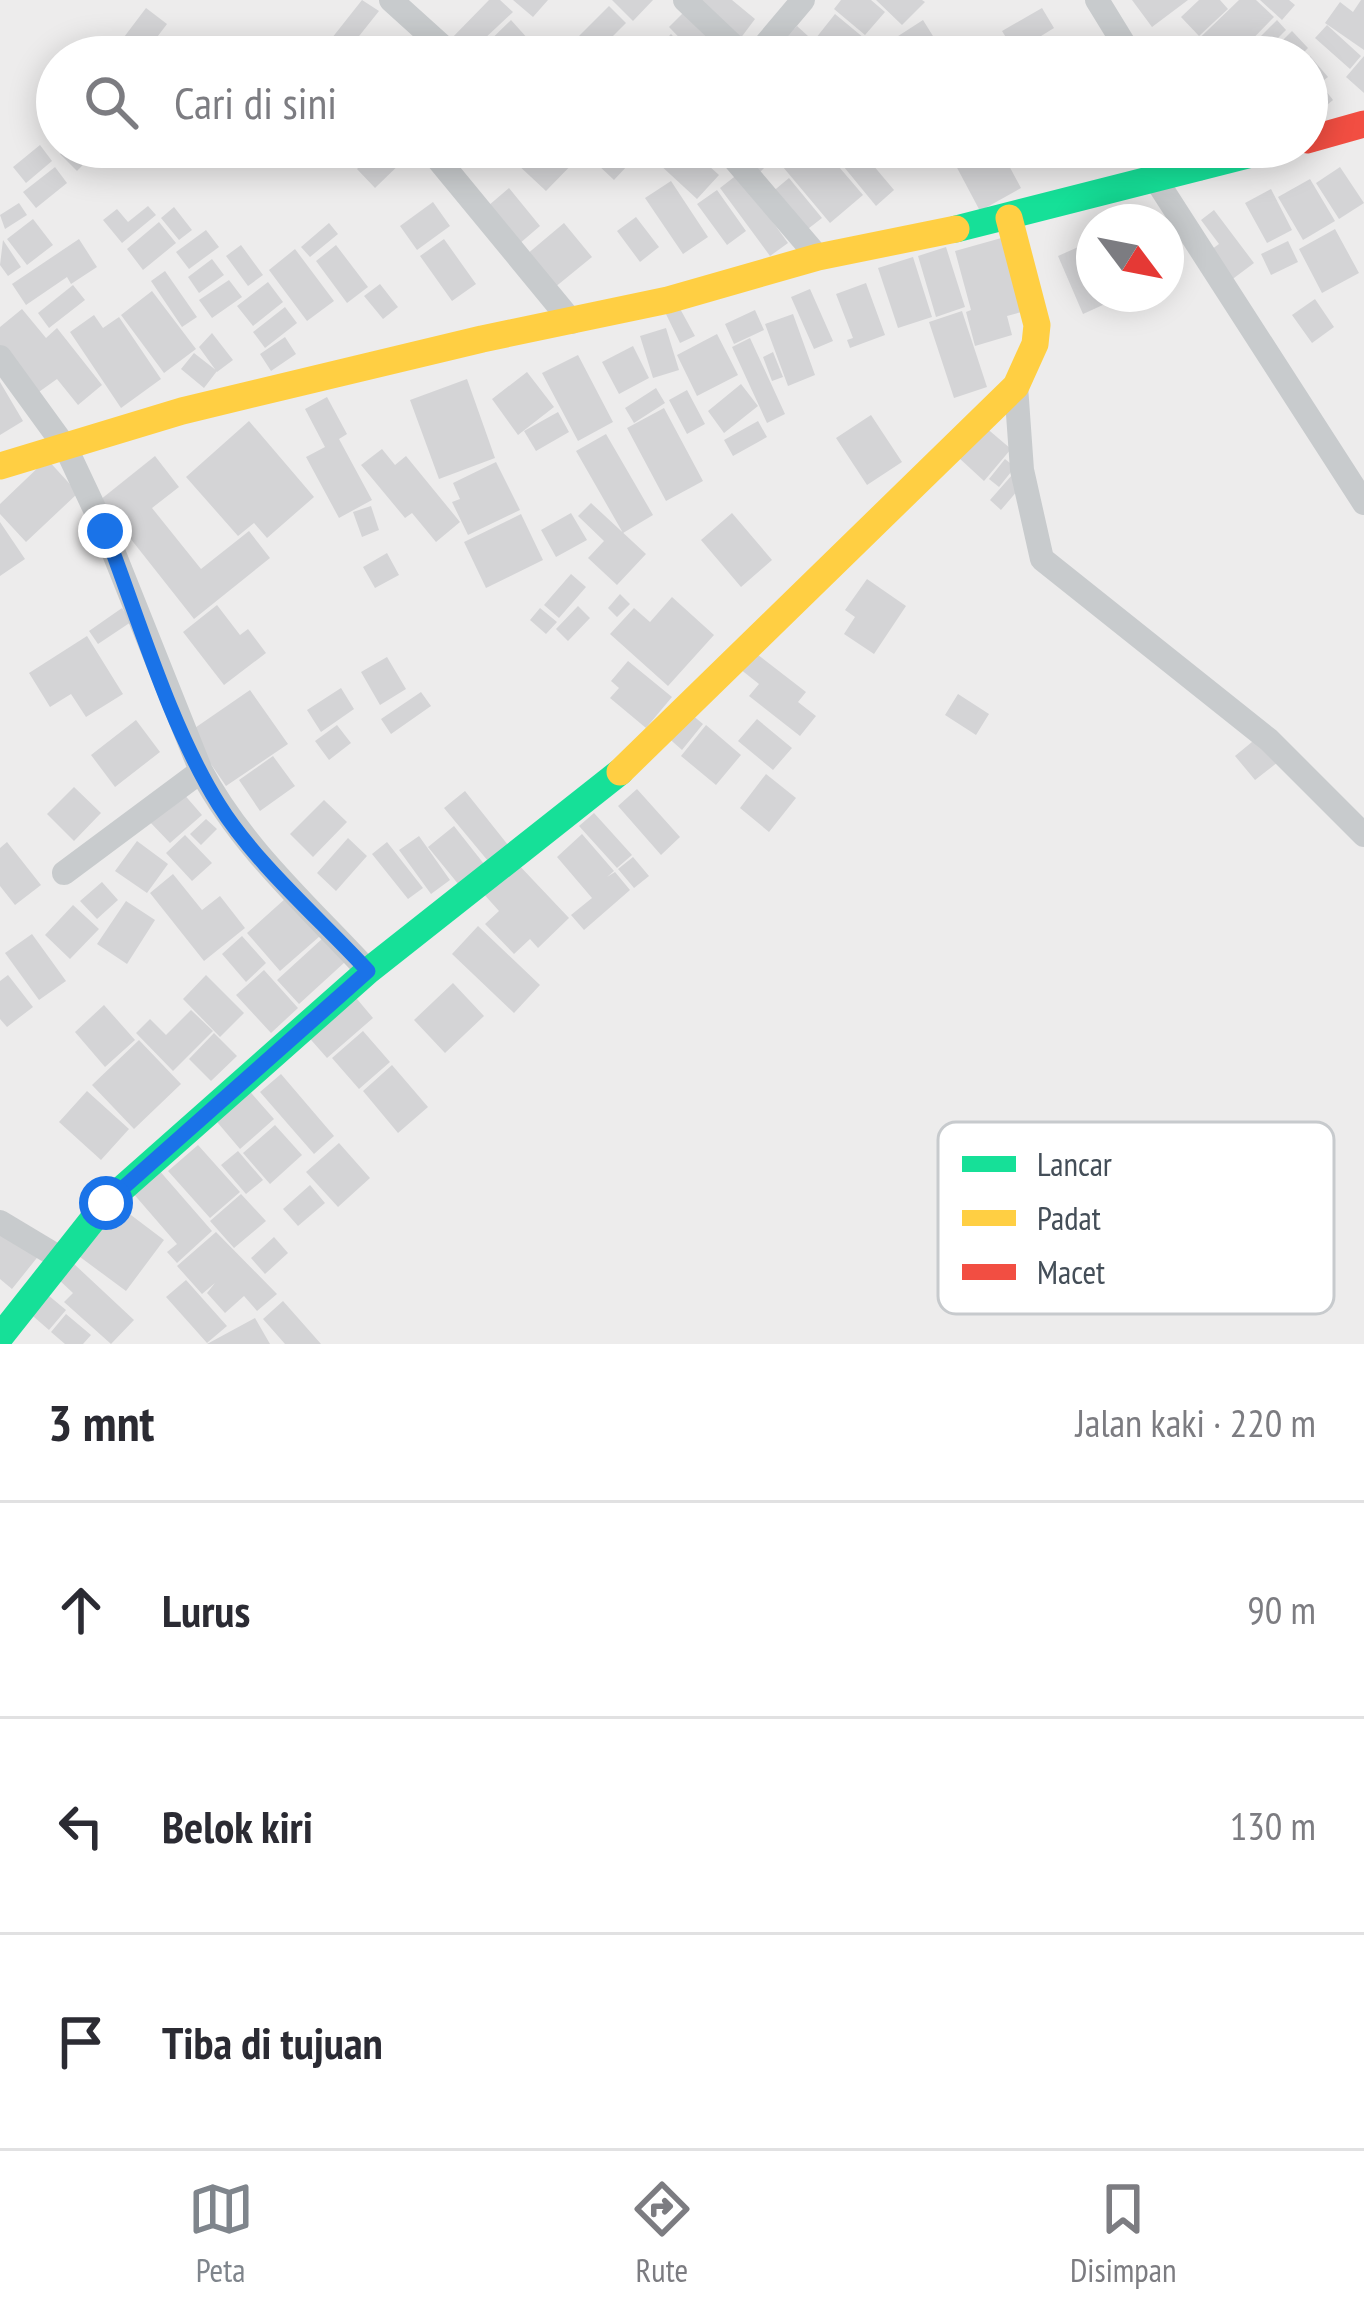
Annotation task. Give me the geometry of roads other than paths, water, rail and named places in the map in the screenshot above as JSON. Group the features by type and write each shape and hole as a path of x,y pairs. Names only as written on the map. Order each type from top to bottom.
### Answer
{"street":[{"path":"391,0 431,36"},
{"path":"685,0 723,36"},
{"path":"773,36 803,0"},
{"path":"1097,0 1119,36"},
{"path":"1328,134 1364,124"},
{"path":"444,168 572,322"},
{"path":"742,168 818,257"},
{"path":"0,466 182,411 668,300 818,257 1009,218 1156,180 1176,168"},
{"path":"1156,180 1364,502"},
{"path":"0,1337 106,1203 368,971 624,769 1016,386 1035,344 1037,325 1009,218"},
{"path":"0,357 66,448 105,531 201,771 238,832 368,971"},
{"path":"1016,386 1022,470 1042,559 1269,740 1364,835"},
{"path":"64,873 201,771"},
{"path":"0,1222 61,1258"}]}
